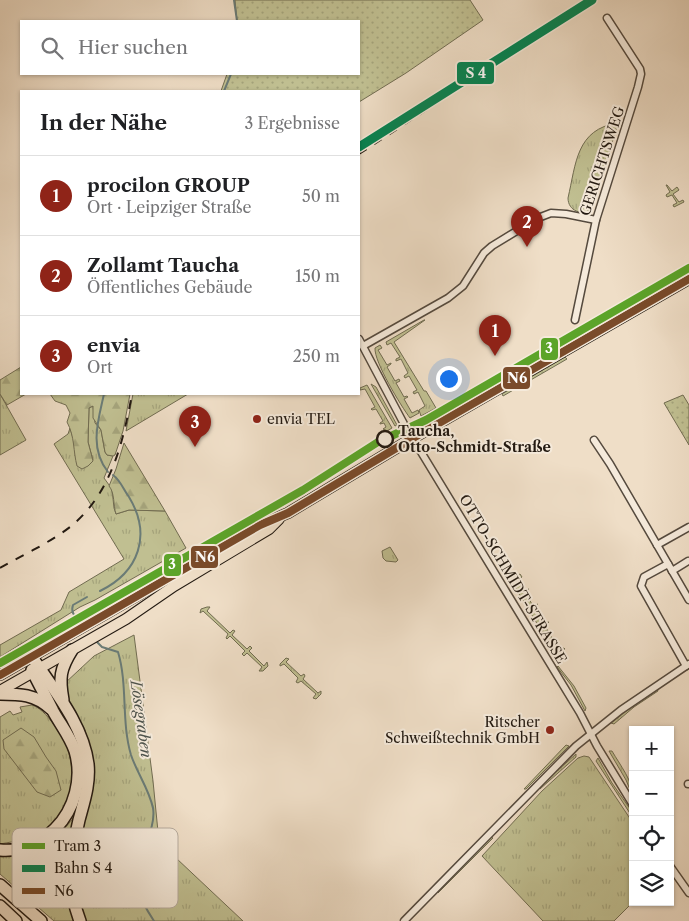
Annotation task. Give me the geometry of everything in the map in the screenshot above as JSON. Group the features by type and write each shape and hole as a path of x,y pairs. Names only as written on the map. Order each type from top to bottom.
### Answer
{"highway":[{"path":"63,704 60,675 72,650"},
{"path":"30,658 54,712 70,739 75,752 78,781 72,803 61,823 55,828"},
{"path":"37,671 63,704 81,739 88,764 86,800 78,828"},
{"path":"0,693 31,695 41,700 54,712"},
{"path":"0,885 12,896"},
{"path":"0,906 16,921"},
{"path":"26,908 41,921"},
{"path":"76,908 80,921"}],"main road":[{"path":"0,675 260,525 282,516 413,438 688,283"},
{"path":"0,693 126,619 167,591 270,528 282,516"}],"street":[{"name":"GERICHTSWEG","path":"575,320 596,220 641,74 640,69 607,18"},
{"path":"363,346 448,298 463,286 485,252 538,218 551,213 596,220"},
{"name":"OTTO-SCHMIDT-STRASSE","path":"360,341 397,411 576,706 629,798"},
{"path":"594,440 689,600"},
{"path":"657,545 689,527"},
{"path":"672,570 688,561"},
{"path":"404,921 576,746 622,710 688,665 641,586 644,578 668,564"},
{"path":"674,872 689,894"}],"green space":[{"path":"235,0 470,0 483,20 406,73 360,101 360,90 221,90 227,75 360,75 360,20 237,20"},
{"path":"618,123 592,209 584,212 576,211 570,206 568,198 580,150 594,132"},
{"path":"666,185 672,191 677,187 679,190 673,194 679,202 683,200 684,202 674,207 673,205 677,203 672,195 667,197 666,195 670,192"},
{"path":"424,320 394,342 436,408 421,416 419,410 425,406 418,392 414,394 413,392 417,390 409,376 405,378 404,376 408,373 401,359 396,361 400,357 391,343 387,345 386,342"},
{"path":"380,345 382,348 378,350 387,365 391,363 387,367 395,381 399,379 400,381 396,383 404,397 408,397 404,399 412,413 418,410 419,413 410,418 383,373 375,348"},
{"path":"565,357 567,359 503,396 502,394"},
{"path":"20,368 20,395 24,395 7,405 0,394 0,380"},
{"path":"371,384 376,387 397,425 395,426"},
{"path":"367,385 392,428 387,431 383,429 386,427 384,423 380,424 383,421 376,409 371,409 375,407 365,389 360,390 360,388"},
{"path":"0,394 26,440 0,455"},
{"path":"51,395 130,395 123,431 115,455 107,455 105,452 101,430 93,418 93,406 89,408 88,442 93,461 82,469 77,466 73,439 67,422 70,413 66,405 55,401"},
{"path":"133,395 186,395 126,431"},
{"path":"683,395 689,405 689,445 664,403"},
{"path":"93,406 95,423 101,430 105,452 107,455 113,456 104,478 112,489 116,514 129,510 165,511 186,548 80,607 0,657 0,645 61,610 69,592 124,559 54,444 68,434 70,428 76,448 75,456 93,460 88,442 89,408"},
{"path":"124,443 165,511 129,510 116,514 109,486"},
{"path":"390,547 398,560 396,562 386,561 383,558 382,551"},
{"path":"520,574 522,577 518,580 524,591 529,589 525,592 533,606 538,604 534,608 543,623 549,622 545,626 559,650 565,649 556,655 510,579"},
{"path":"210,607 207,611 230,633 233,630 235,631 232,635 247,649 250,646 252,648 249,651 264,666 267,662 268,666 263,671 259,671 262,667 247,653 244,656 242,654 245,651 230,636 226,638 228,634 203,611 200,613 201,609"},
{"path":"134,635 158,828 83,828 90,799 88,745 85,730 67,698 64,684 94,656"},
{"path":"286,658 289,659 286,662 301,676 304,674 303,679 318,693 321,691 321,694 316,699 313,698 316,694 301,681 296,682 298,678 284,664 280,666"},
{"path":"557,667 574,686 586,708 585,711 571,685"},
{"path":"657,689 658,691 634,707 614,724 611,723 633,705"},
{"path":"32,705 46,715 57,728 69,753 72,780 64,807 47,828 12,828 12,842 0,844 0,717 10,711 13,715 22,712 20,707"},
{"path":"21,728 34,737 56,771 61,790 50,797 37,792 4,749 3,740"},
{"path":"566,745 569,746 524,789"},
{"path":"609,751 612,751 626,773 629,787"},
{"path":"576,754 576,757 540,789 539,787"},
{"path":"589,757 629,817 629,906 614,921 543,921 482,856 542,791 578,758"},
{"path":"598,758 629,807 629,812 596,761"},
{"path":"75,816 73,828 64,828"},
{"path":"491,837 493,838 438,893 438,891"},
{"path":"12,855 12,884 0,874 0,857"},
{"path":"178,860 243,921 84,921 81,908 178,908"},
{"path":"39,908 71,908 74,921 54,921"}],"waterway":[{"name":"Lösegraben","path":"234,0 237,20"},
{"name":"Lösegraben","path":"224,90 231,75"},
{"name":"Lösegraben","path":"104,395 98,424 97,444 102,463 108,472"},
{"name":"Lösegraben","path":"100,591 124,574 138,551 140,538 140,525 136,511 122,485 113,475"},
{"name":"Lösegraben","path":"81,623 74,615 72,608 73,605 87,597"},
{"name":"Lösegraben","path":"97,642 102,647 118,652 123,677 128,742 131,755 149,794 153,808 151,828"},
{"name":"Lösegraben","path":"146,908 154,921"}],"railway":[{"path":"360,153 437,103 492,62"},
{"path":"0,568 62,533 84,514 96,499 113,466 119,449 132,395"}],"tram line":[{"name":"3","path":"0,663 303,490 378,442 426,420 689,268"}],"transit line":[{"path":"360,146 592,0"},
{"name":"N6","path":"0,675 260,525 288,513 413,438 689,279"}],"place":[{"name":"Zollamt Taucha","path":"527,247"},
{"name":"procilon GROUP","path":"495,356"},
{"name":"envia TEL","path":"257,419"},
{"name":"Taucha, Otto-Schmidt-Straße","path":"385,439"},
{"name":"envia","path":"195,447"},
{"name":"Ritscher Schweißtechnik GmbH","path":"550,730"}]}
